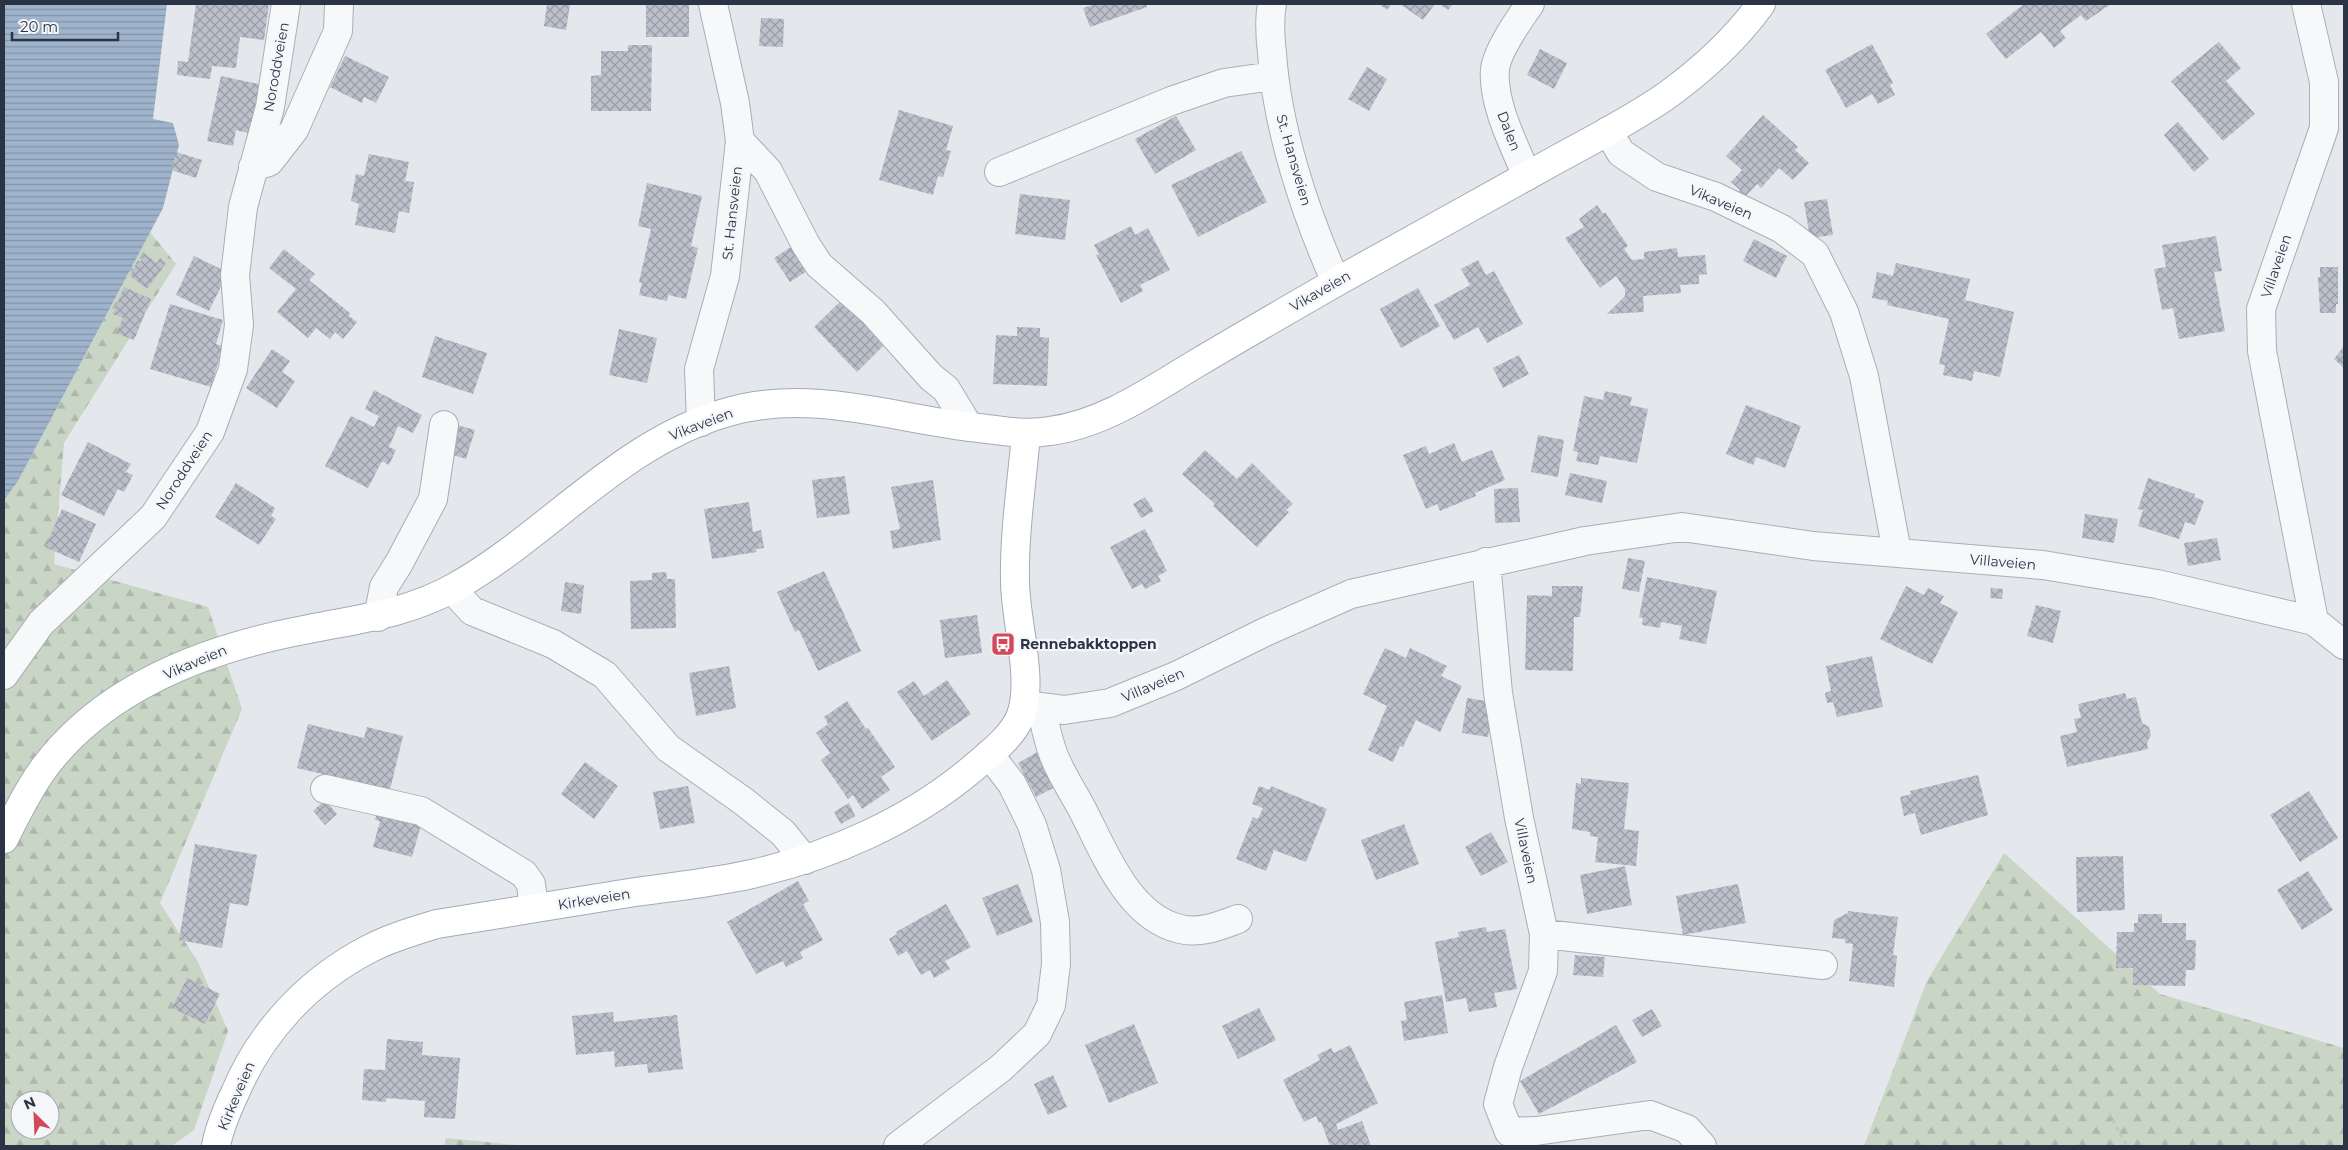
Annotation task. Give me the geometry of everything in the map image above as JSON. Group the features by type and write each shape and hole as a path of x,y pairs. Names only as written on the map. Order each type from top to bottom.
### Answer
{"main road":[{"name":"Vikaveien","path":"4,839 45,767 72,738 105,708 143,685 178,667 226,648 304,630 378,617 419,604 452,589 503,557 607,475 654,442 701,422 729,412 758,406 798,403 852,406 969,427 1026,434 1055,431 1109,414 1336,282 1645,110 1703,67 1730,42 1761,4"},
{"path":"1026,434 1016,536 1014,582 1025,684 1032,706"},
{"name":"Kirkeveien","path":"216,1146 226,1114 246,1067 269,1032 308,990 370,948 437,924 751,874 805,860 894,822 929,802 989,754 1008,735 1020,716 1032,706"}],"street":[{"name":"Noroddveien","path":"4,675 41,623 153,517 210,432 234,370 239,324 235,275 243,207 270,107 286,4"},
{"path":"253,167 269,162 294,130 338,31 339,4"},
{"name":"St. Hansveien","path":"701,422 699,369 725,276 740,141 735,103 713,4"},
{"name":"St. Hansveien","path":"1272,4 1269,18 1273,76 1283,132 1318,242 1336,282"},
{"name":"Dalen","path":"1527,176 1500,112 1495,68 1514,26 1530,4"},
{"name":"Villaveien","path":"2306,4 2324,82 2324,128 2261,308 2262,351 2314,621"},
{"path":"999,172 1170,101 1224,83 1273,76"},
{"name":"Vikaveien","path":"1608,131 1621,153 1657,177 1716,198 1782,229 1815,254 1844,312 1864,376 1896,552"},
{"path":"740,141 768,171 806,245 819,265 873,312 931,377 946,389 969,427"},
{"path":"378,617 384,587 433,499 444,425"},
{"name":"Villaveien","path":"1032,706 1064,710 1110,703 1176,676 1265,632 1351,594 1585,540 1682,527 1813,546 2043,565 2157,584 2314,621 2344,645"},
{"name":"Villaveien","path":"1486,562 1498,693 1519,818 1544,934 1543,971 1508,1067 1498,1104 1508,1139 1536,1131 1650,1114 1687,1129 1702,1146"},
{"path":"452,589 472,611 553,644 605,675 668,748 742,800 783,833 805,860"},
{"path":"1032,706 1054,755 1108,860 1138,903 1150,915 1180,929 1196,931 1212,929 1238,919"},
{"path":"898,1146 1001,1068 1037,1034 1051,1005 1056,964 1055,922 1046,870 1032,825 1012,784 989,754"},
{"path":"325,789 421,812 524,874 532,884 534,908"},
{"path":"1544,934 1823,965"}],"path":[{"path":"2109,1113 2127,1146"}],"green space":[{"path":"150,232 176,264 64,443 54,564 208,607 242,709 160,903 198,962 228,1031 194,1130 172,1146 4,1146 4,500 18,481"},
{"path":"2004,853 2160,994 2344,1048 2344,1146 1864,1146 1927,981"},
{"path":"446,1138 524,1146 444,1146"}],"water":[{"path":"4,4 167,4 153,119 173,123 179,145 163,208 18,481 4,500"}],"building":[{"path":"196,4 269,4 264,40 240,37 236,68 212,66 210,79 177,75 178,61 188,62"},
{"path":"547,4 570,4 566,30 544,26"},
{"path":"646,4 689,4 689,37 646,37"},
{"path":"1095,4 1146,4 1147,7 1090,27 1083,8"},
{"path":"1379,4 1392,4 1387,10"},
{"path":"1400,4 1435,4 1423,20"},
{"path":"1439,4 1453,4 1448,10"},
{"path":"2024,4 2111,4 2086,21 2081,15 2060,31 2066,38 2054,48 2041,32 2006,59 1986,34"},
{"path":"761,18 784,19 783,47 759,46"},
{"path":"2219,42 2241,68 2226,81 2255,114 2223,141 2171,81"},
{"path":"1872,44 1893,83 1890,85 1895,95 1878,104 1872,94 1846,108 1825,70"},
{"path":"628,45 652,45 651,111 591,111 591,76 601,75 601,51 628,51"},
{"path":"1540,49 1567,63 1554,89 1527,75"},
{"path":"345,56 389,77 376,103 364,97 362,103 330,87"},
{"path":"1367,67 1387,79 1369,111 1348,99"},
{"path":"221,76 263,85 252,134 236,130 233,146 207,141"},
{"path":"899,110 953,126 946,150 951,151 943,177 938,176 933,195 879,180"},
{"path":"1763,115 1798,147 1795,150 1809,163 1793,180 1779,168 1761,188 1757,184 1744,198 1737,195 1740,190 1731,182 1742,170 1726,156"},
{"path":"1176,116 1196,150 1155,174 1135,139"},
{"path":"2178,122 2209,159 2194,172 2164,135"},
{"path":"1241,151 1267,202 1198,237 1171,185"},
{"path":"176,152 202,160 196,178 171,170"},
{"path":"369,154 409,162 405,181 414,182 409,213 399,211 395,233 355,225 359,204 351,201 356,174 364,176"},
{"path":"647,183 702,196 691,246 698,248 686,299 668,295 667,301 639,295 642,283 639,282 651,229 638,226"},
{"path":"1020,194 1070,200 1065,240 1015,234"},
{"path":"1827,199 1833,235 1810,238 1804,202"},
{"path":"1597,205 1603,214 1605,212 1628,246 1624,249 1632,260 1644,259 1644,252 1677,248 1678,257 1705,255 1707,274 1699,275 1699,284 1680,285 1681,293 1643,296 1644,312 1607,314 1625,296 1625,289 1616,276 1600,288 1565,238 1584,227 1579,219"},
{"path":"1131,226 1135,235 1148,228 1170,270 1140,285 1143,291 1121,303 1096,255 1099,254 1094,245"},
{"path":"2216,236 2222,271 2214,272 2225,331 2179,339 2173,308 2162,310 2154,269 2166,267 2162,245"},
{"path":"1754,239 1787,256 1776,278 1743,261"},
{"path":"791,247 807,271 790,282 774,258"},
{"path":"284,249 315,274 309,280 350,313 349,316 357,322 343,339 335,332 330,339 316,328 308,338 277,312 296,289 269,268"},
{"path":"145,254 157,263 160,258 166,263 147,289 130,276 138,260 140,262"},
{"path":"194,256 225,271 225,278 209,311 176,295"},
{"path":"1478,260 1486,275 1494,271 1523,324 1487,343 1478,327 1454,340 1434,305 1470,285 1461,269"},
{"path":"1896,263 1970,279 1965,300 2014,312 2000,377 1974,371 1972,381 1943,375 1945,365 1939,364 1949,319 1887,305 1888,301 1872,298 1877,272 1893,276"},
{"path":"2320,267 2338,267 2338,304 2336,304 2336,313 2320,313 2318,277 2320,277"},
{"path":"124,287 151,299 134,340 116,333 123,318 113,314"},
{"path":"1418,288 1440,326 1401,348 1380,309"},
{"path":"849,293 892,337 857,372 814,327"},
{"path":"170,304 223,320 216,344 223,346 211,387 150,369"},
{"path":"1017,327 1040,328 1040,337 1049,338 1047,386 993,384 996,335 1017,336"},
{"path":"619,329 657,338 647,383 609,375"},
{"path":"435,336 487,353 473,394 422,377"},
{"path":"2344,346 2344,368 2334,359"},
{"path":"272,349 290,361 282,372 295,381 277,408 246,388"},
{"path":"1519,355 1529,374 1503,388 1493,368"},
{"path":"374,390 422,415 413,433 398,426 389,447 396,450 389,465 382,461 368,488 325,466 351,416 374,427 379,416 365,409"},
{"path":"1605,391 1632,397 1630,405 1648,409 1637,463 1600,456 1598,465 1576,461 1578,452 1573,451 1584,396 1603,400"},
{"path":"1746,405 1801,426 1785,468 1756,457 1753,465 1726,454"},
{"path":"457,425 475,430 466,459 447,453"},
{"path":"1538,435 1564,440 1558,477 1531,472"},
{"path":"88,442 131,464 126,472 133,475 124,492 118,489 104,516 61,495"},
{"path":"1454,443 1462,462 1492,450 1505,480 1475,493 1476,496 1440,511 1437,504 1426,509 1403,455 1426,446 1429,454"},
{"path":"1205,450 1237,479 1252,463 1293,504 1286,510 1289,512 1257,547 1213,506 1215,504 1182,474"},
{"path":"1570,473 1607,481 1602,503 1565,495"},
{"path":"845,476 850,514 817,518 812,480"},
{"path":"2148,478 2195,494 2194,497 2204,501 2195,525 2185,522 2179,539 2138,526 2143,510 2138,509"},
{"path":"933,480 941,540 893,549 890,531 900,529 891,487"},
{"path":"236,483 275,508 271,516 276,519 259,545 215,517"},
{"path":"1518,488 1520,522 1495,523 1494,489"},
{"path":"1145,497 1154,511 1141,518 1133,504"},
{"path":"749,502 753,532 761,530 764,548 756,549 757,552 712,559 704,509"},
{"path":"62,509 96,524 79,562 45,547"},
{"path":"2085,514 2118,519 2114,543 2082,538"},
{"path":"1145,529 1167,571 1158,576 1161,581 1145,589 1142,584 1132,589 1110,547"},
{"path":"2217,538 2221,560 2188,566 2184,543"},
{"path":"1628,558 1645,561 1639,592 1622,589"},
{"path":"824,571 861,651 818,671 799,630 795,632 777,592"},
{"path":"666,572 667,579 675,579 676,628 631,629 630,581 652,580 652,573"},
{"path":"1647,577 1717,591 1706,644 1679,639 1682,626 1661,622 1660,628 1642,625 1643,618 1639,617"},
{"path":"565,582 584,585 581,614 561,611"},
{"path":"1552,586 1583,586 1580,617 1574,617 1573,671 1525,670 1527,595 1552,596"},
{"path":"1906,586 1924,595 1928,588 1944,596 1940,603 1958,612 1932,664 1880,639"},
{"path":"1991,588 2003,589 2002,599 1990,598"},
{"path":"2036,605 2061,611 2053,643 2027,636"},
{"path":"977,615 982,653 945,658 940,620"},
{"path":"1385,648 1406,658 1410,648 1447,666 1441,676 1462,686 1440,732 1416,720 1403,747 1400,746 1393,762 1368,750 1387,706 1363,694"},
{"path":"1872,656 1883,707 1837,717 1833,702 1827,703 1825,693 1831,691 1826,666"},
{"path":"729,666 736,708 696,716 689,673"},
{"path":"947,680 971,714 932,741 897,692 914,681 924,696"},
{"path":"2125,693 2127,699 2136,697 2142,723 2149,727 2151,735 2147,743 2148,749 2067,767 2060,736 2077,732 2074,719 2081,718 2078,704"},
{"path":"1467,698 1493,702 1488,737 1462,733"},
{"path":"847,701 895,767 881,777 890,790 862,809 853,795 848,799 821,760 830,753 816,733 828,724 824,717"},
{"path":"308,724 364,738 367,727 403,736 390,790 297,768"},
{"path":"1041,750 1059,785 1036,797 1018,763"},
{"path":"585,762 618,786 594,819 561,794"},
{"path":"1978,775 1988,815 1921,835 1915,813 1904,816 1900,797 1911,794 1910,791"},
{"path":"1581,778 1629,783 1624,829 1639,831 1636,866 1595,862 1598,837 1590,836 1590,832 1572,829 1576,783 1581,784"},
{"path":"688,786 695,823 660,829 653,792"},
{"path":"1259,786 1270,790 1271,786 1327,809 1306,862 1274,850 1266,871 1236,859 1253,817 1258,819 1263,808 1252,804"},
{"path":"2309,791 2338,838 2300,862 2270,815"},
{"path":"325,800 337,814 325,825 313,811"},
{"path":"849,803 855,816 841,824 834,812"},
{"path":"378,809 422,821 412,857 373,847 380,821 375,820"},
{"path":"1404,824 1419,864 1376,880 1361,840"},
{"path":"1491,832 1508,862 1481,876 1465,847"},
{"path":"195,844 257,855 248,906 230,903 222,948 179,940"},
{"path":"2123,856 2125,910 2077,912 2076,857"},
{"path":"1625,866 1632,905 1587,914 1580,875"},
{"path":"2308,871 2333,910 2302,930 2277,890"},
{"path":"798,881 809,901 803,904 823,940 800,952 803,958 786,967 783,961 756,974 727,922"},
{"path":"1018,884 1033,922 997,936 982,898"},
{"path":"1738,884 1746,923 1683,935 1676,896"},
{"path":"946,904 971,947 945,961 950,969 934,978 930,970 921,975 907,951 898,956 889,939 897,934 896,932"},
{"path":"1848,911 1898,917 1893,955 1897,956 1894,987 1849,981 1853,944 1845,943 1845,939 1832,938 1834,920 1848,913"},
{"path":"2138,914 2162,914 2162,923 2186,923 2186,940 2196,940 2195,970 2186,970 2185,986 2133,985 2133,968 2116,968 2117,932 2134,932 2134,923 2138,923"},
{"path":"1486,927 1487,932 1505,929 1517,989 1494,993 1497,1007 1469,1012 1466,998 1446,1002 1435,942 1459,937 1458,932"},
{"path":"1575,955 1605,957 1603,977 1573,975"},
{"path":"187,978 220,994 205,1024 172,1008"},
{"path":"1442,995 1448,1033 1404,1041 1401,1021 1407,1020 1404,1002"},
{"path":"1259,1008 1276,1040 1238,1059 1222,1026"},
{"path":"1652,1009 1662,1026 1642,1037 1632,1020"},
{"path":"613,1012 614,1022 677,1015 683,1069 648,1073 647,1064 615,1067 614,1051 576,1055 572,1016"},
{"path":"1134,1024 1158,1083 1109,1103 1085,1045"},
{"path":"1616,1025 1637,1062 1539,1114 1520,1081"},
{"path":"387,1039 423,1042 422,1055 460,1058 455,1119 424,1117 425,1101 386,1098 386,1102 362,1100 364,1069 385,1070"},
{"path":"1350,1045 1378,1103 1336,1124 1338,1130 1362,1121 1371,1146 1330,1146 1321,1122 1319,1123 1316,1116 1304,1122 1283,1080 1320,1060 1317,1055 1331,1048 1334,1053"},
{"path":"1053,1075 1067,1107 1048,1115 1034,1084"}],"place":[{"name":"Rennebakktoppen","path":"1003,644"}]}
